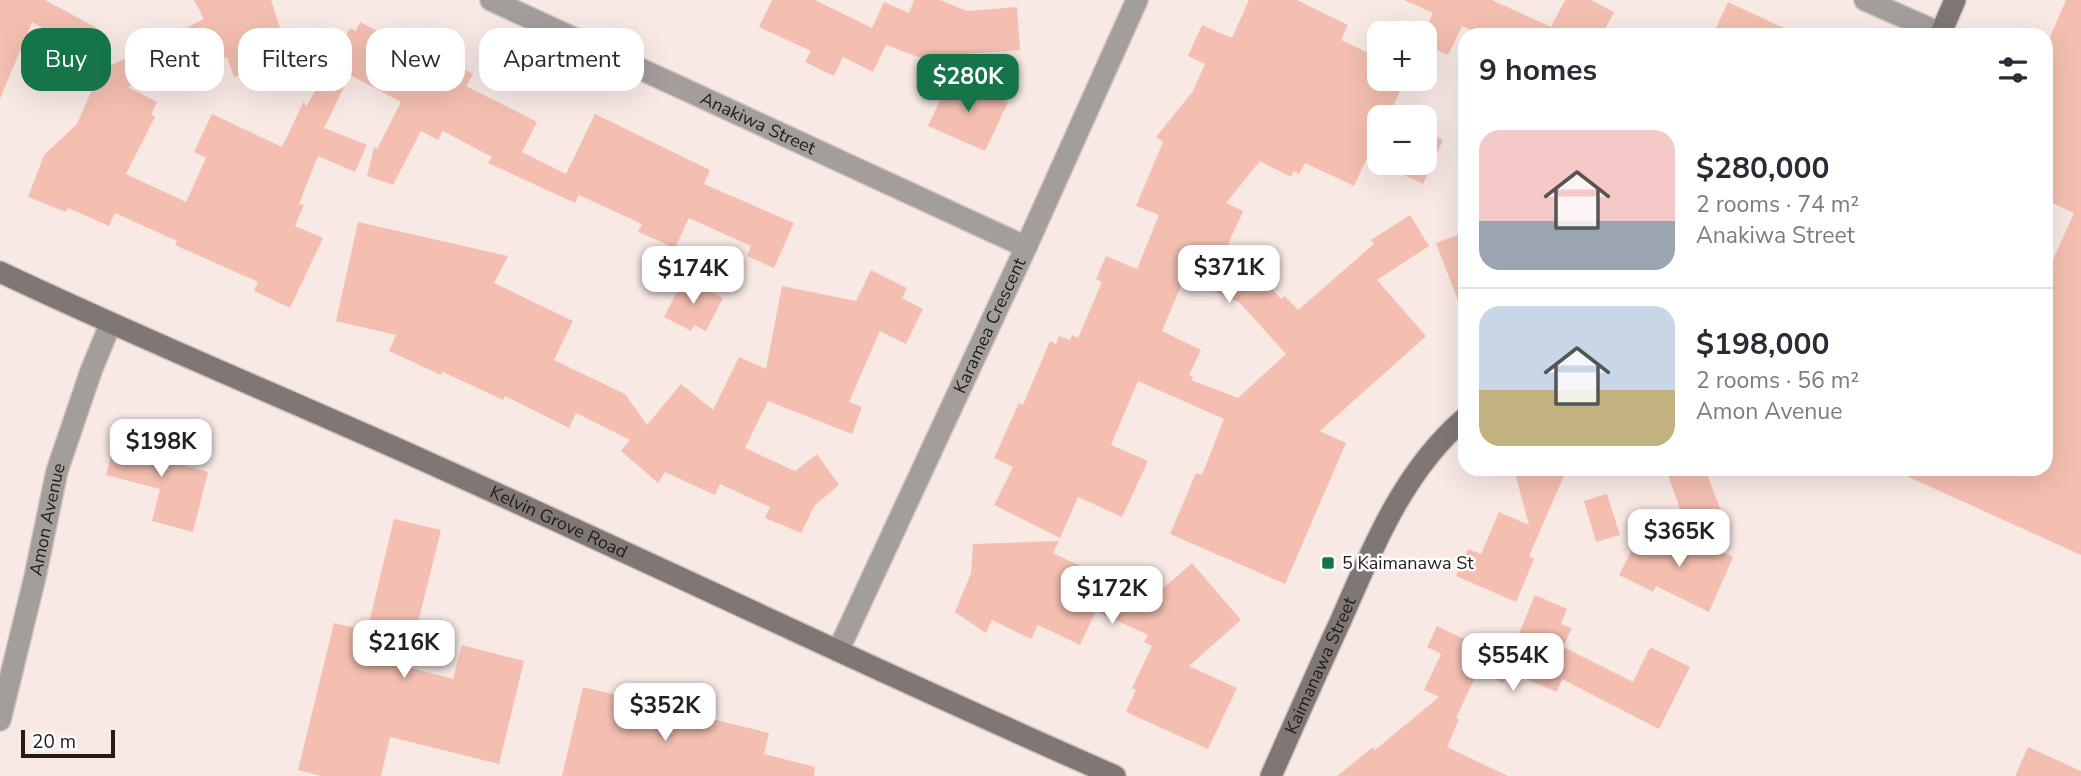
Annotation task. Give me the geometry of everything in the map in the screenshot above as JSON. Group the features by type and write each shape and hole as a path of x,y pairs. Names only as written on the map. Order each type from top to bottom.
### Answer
{"main road":[{"path":"1943,28 1955,0"},
{"name":"Kelvin Grove Road","path":"0,272 110,324 426,462 1115,776"},
{"name":"Kaimanawa Street","path":"1271,776 1380,531 1411,480 1458,424"}],"street":[{"name":"Anakiwa Street","path":"491,0 1026,247"},
{"name":"Karamea Crescent","path":"838,651 1026,247 1137,0"},
{"path":"1865,0 1927,28"},
{"name":"Amon Avenue","path":"0,720 35,577 57,471 110,324"}],"building":[{"path":"0,0 45,0 97,28 42,28 32,22 30,28 21,28 21,48 0,99"},
{"path":"194,0 271,0 280,28 238,28 238,76 234,77 227,57 224,58 224,28 186,28 204,19"},
{"path":"772,0 815,0 872,28 884,2 909,13 914,0 940,0 967,11 1017,7 1020,50 918,57 886,45 873,72 843,57 834,76 805,62 811,51 759,27"},
{"path":"1249,0 1297,0 1348,25 1341,40 1367,52 1367,91 1400,91 1394,105 1367,105 1367,158 1354,186 1305,163 1299,174 1294,171 1291,177 1260,161 1226,203 1243,211 1222,258 1257,272 1281,299 1285,296 1298,310 1374,244 1371,240 1410,215 1429,246 1377,280 1426,336 1320,431 1346,443 1285,584 1170,534 1196,473 1202,475 1224,419 1138,381 1111,445 1148,461 1122,517 1078,497 1060,538 994,505 1013,467 994,458 1019,403 1023,405 1050,341 1056,344 1059,336 1070,340 1072,335 1078,338 1102,282 1096,279 1106,256 1137,269 1159,215 1136,206 1163,142 1156,137 1193,91 1205,64 1188,56 1202,25 1232,38","holes":["1184,279 1239,302 1286,354 1238,398 1191,380 1193,377 1189,375 1201,350 1162,331"]},
{"path":"1404,0 1492,0 1551,27 1565,0 1591,0 1614,12 1606,28 1462,26 1458,28 1458,34 1448,55 1437,50 1437,21 1429,21 1433,13"},
{"path":"2066,0 2081,0 2081,555 1906,476 2053,476 2053,260 2074,213 2053,203 2053,30"},
{"path":"1728,2 1784,28 1716,28"},
{"path":"360,22 372,28 366,28 366,83 352,76 352,29 356,31"},
{"path":"125,58 125,91 136,91 157,102 151,114 155,117 126,174 186,202 206,158 194,152 212,114 282,147 304,101 306,107 315,91 342,91 324,128 367,145 355,172 318,156 299,204 304,205 295,226 323,238 290,308 254,291 258,282 175,245 177,241 115,213 109,226 68,208 66,212 28,197 44,155 77,124 91,91 111,91 111,66"},
{"path":"465,70 473,74 466,86 537,122 522,152 566,174 595,114 710,170 704,184 794,223 774,268 747,256 751,246 689,218 675,248 638,232 642,224 579,195 575,203 488,163 492,157 443,131 438,140 421,131 393,185 367,176 374,147 377,149 401,102 380,91 465,91"},
{"path":"951,76 1008,102 985,151 928,126"},
{"path":"1437,137 1443,140 1437,153"},
{"path":"1404,175 1427,175 1423,184"},
{"path":"358,222 508,256 494,283 573,321 554,360 625,394 647,425 681,384 713,410 739,357 766,369 782,286 856,301 871,270 907,288 902,298 923,309 906,344 880,331 849,402 862,407 852,434 768,401 745,448 795,471 817,454 839,485 815,505 801,533 765,518 770,507 720,484 715,495 665,472 658,483 621,451 630,440 576,413 569,428 505,396 503,400 389,351 396,335 336,321"},
{"path":"1458,235 1458,301 1436,243"},
{"path":"684,278 723,298 706,331 694,325 691,331 664,317"},
{"path":"116,434 189,452 185,466 208,472 193,532 152,521 160,489 106,475"},
{"path":"1516,476 1564,476 1529,556 1534,559 1516,602 1456,576 1468,549 1481,554 1499,512 1529,525"},
{"path":"1668,476 1708,476 1723,516 1687,529"},
{"path":"1607,494 1620,535 1596,542 1584,501"},
{"path":"394,519 441,530 407,667 453,679 462,645 524,661 499,764 390,737 381,776 321,776 298,770 334,623 367,631"},
{"path":"1683,534 1733,557 1709,612 1656,586 1653,592 1619,575 1632,549"},
{"path":"1059,541 1053,553 1150,600 1192,563 1241,620 1189,666 1237,688 1208,749 1126,712 1136,690 1132,688 1152,646 1144,642 1148,635 1096,611 1080,645 1038,625 1031,639 992,620 986,633 955,612 971,573 973,544"},
{"path":"1535,595 1567,609 1561,624 1572,628 1563,647 1633,682 1650,647 1690,667 1659,729 1562,679 1557,692 1509,672 1503,683 1478,671 1456,718 1459,719 1447,747 1508,776 1337,776 1373,747 1375,750 1439,697 1424,690 1441,654 1427,647 1437,626 1508,660"},
{"path":"583,687 769,733 764,754 815,767 814,776 562,776"},
{"path":"2028,747 2081,771 2081,776 2015,776"}],"place":[{"name":"5 Kaimanawa St","path":"1328,563"}]}
